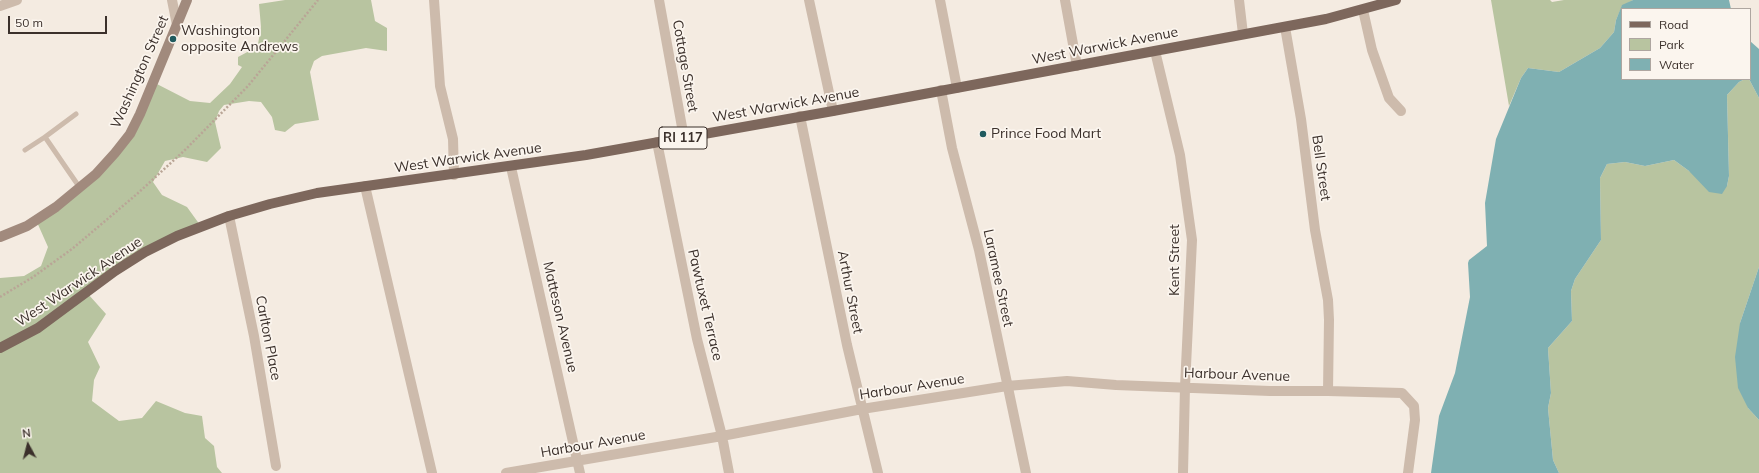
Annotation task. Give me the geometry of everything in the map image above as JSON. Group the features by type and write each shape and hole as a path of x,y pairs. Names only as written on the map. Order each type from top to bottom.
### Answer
{"main road":[{"name":"Washington Street","path":"0,237 27,226 56,207 80,188 96,174 130,134 140,114 187,0"},
{"name":"West Warwick Avenue","path":"0,348 38,328 115,270 176,236 229,216 284,201 317,193 511,167 684,138 1285,27 1363,10 1396,0"}],"street":[{"path":"0,6 17,0"},
{"path":"172,0 177,25"},
{"path":"434,0 440,86 453,139 454,175"},
{"name":"Cottage Street","path":"658,0 684,138"},
{"path":"809,0 833,111"},
{"path":"940,0 958,88"},
{"path":"1065,0 1077,66"},
{"path":"1239,0 1243,34"},
{"path":"1363,10 1372,50 1389,98 1401,111"},
{"name":"Bell Street","path":"1285,27 1329,314 1328,391"},
{"name":"Kent Street","path":"1155,51 1180,155 1192,240 1185,387 1183,473"},
{"name":"Laramee Street","path":"941,90 952,148 979,250 1026,473"},
{"name":"Arthur Street","path":"800,116 847,345 878,473"},
{"name":"Pawtuxet Terrace","path":"656,142 697,339 722,436 729,473"},
{"name":"Matteson Avenue","path":"511,167 580,473"},
{"path":"365,186 432,473"},
{"name":"Carlton Place","path":"229,216 254,336 276,466"},
{"name":"Harbour Avenue","path":"506,473 722,436 862,408 1007,386 1067,381 1270,391 1402,393 1414,406 1415,420 1408,473"}],"lane":[{"path":"25,150 76,114"},
{"path":"45,137 80,188"}],"path":[{"path":"0,298 33,277 72,249 137,194 186,149 248,86 318,0"}],"green space":[{"path":"285,0 371,0 375,21 387,28 387,51 366,48 322,56 314,61 310,72 319,120 295,124 285,132 275,130 272,117 261,102 249,101 224,105 219,111 215,122 221,148 207,162 183,157 165,161 153,182 162,195 187,207 200,225 172,237 88,294 106,314 88,342 100,367 94,380 92,401 119,421 142,418 156,401 185,413 202,416 205,438 214,446 217,467 222,473 0,473 0,278 24,276 41,266 48,247 36,220 115,154 153,82 190,101 210,103 230,84 242,67 238,65 238,57 253,49 258,44 261,27 259,4"},
{"path":"1491,0 1550,0 1552,2 1564,0 1633,0 1622,6 1616,20 1614,32 1600,48 1559,72 1528,68 1521,78 1509,106"},
{"path":"1743,80 1750,80 1759,98 1759,267 1740,323 1748,408 1759,420 1759,473 1559,473 1553,460 1548,408 1551,393 1548,348 1572,321 1571,291 1575,279 1601,240 1600,178 1607,164 1625,162 1645,166 1674,160 1689,171 1727,186 1729,176 1727,95 1739,82"}],"water":[{"path":"1633,0 1729,0 1731,8 1621,8 1621,80 1743,80 1739,82 1727,95 1729,176 1727,186 1722,194 1709,192 1689,171 1674,160 1645,166 1625,162 1607,164 1600,178 1601,240 1575,279 1571,291 1572,321 1548,348 1551,393 1548,408 1553,460 1559,473 1431,473 1439,416 1455,373 1470,297 1468,263 1469,260 1487,246 1485,203 1496,139 1521,78 1528,68 1559,72 1600,48 1614,32 1616,20 1622,5"},
{"path":"1751,42 1759,49 1759,98 1750,80 1751,80"},
{"path":"1759,267 1759,420 1748,408 1738,388 1735,357 1740,323"}],"place":[{"name":"Washington opposite Andrews","path":"173,39"},
{"name":"Prince Food Mart","path":"983,134"}]}
